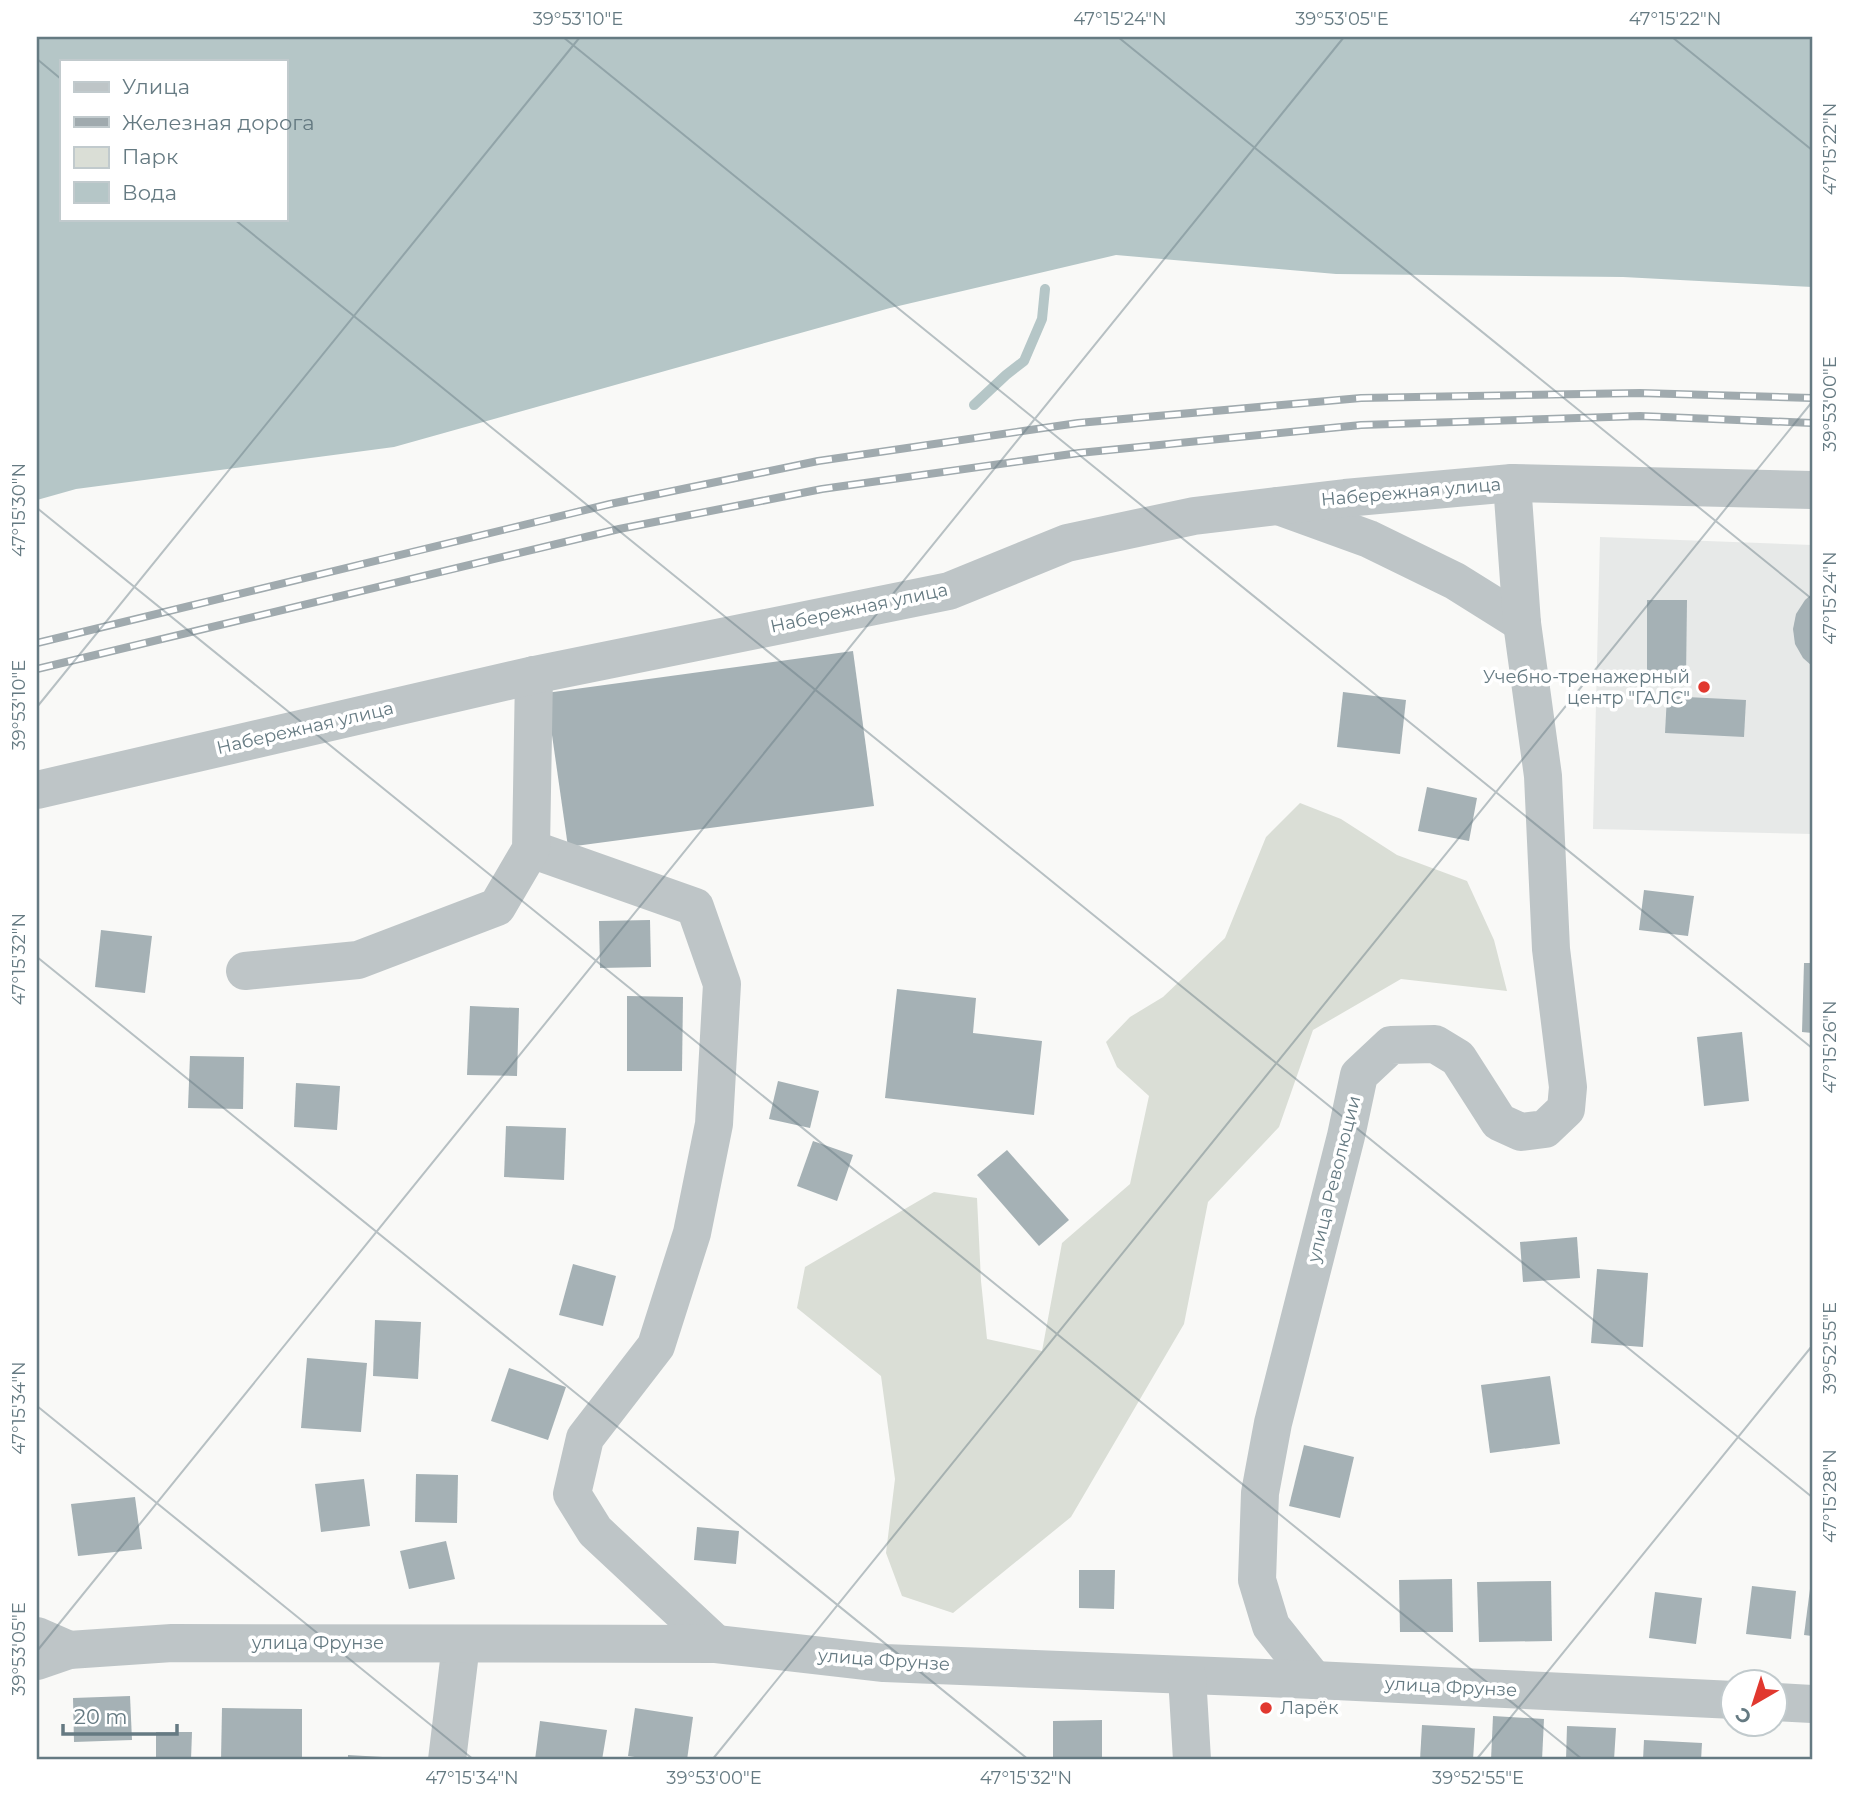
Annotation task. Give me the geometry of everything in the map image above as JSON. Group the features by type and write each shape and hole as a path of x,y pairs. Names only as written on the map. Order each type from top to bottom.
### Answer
{"street":[{"name":"Набережная улица","path":"37,790 534,675 949,591 1067,543 1194,516 1511,483 1812,490"},
{"name":"улица Революции","path":"1314,1680 1271,1626 1257,1580 1261,1493 1273,1423 1359,1075 1391,1045 1435,1044 1458,1058 1499,1122 1521,1132 1545,1129 1566,1109 1568,1087 1551,949 1543,776 1521,623 1511,483"},
{"path":"1278,506 1369,538 1455,581 1521,623"},
{"path":"244,971 358,960 497,907 531,849 534,675"},
{"path":"531,849 695,907 722,984 714,1124 692,1233 656,1346 585,1438 572,1494 595,1531 716,1644"},
{"name":"улица Фрунзе","path":"47,1649 172,1643 716,1644 884,1663 1720,1699"},
{"path":"447,1760 461,1644"},
{"path":"1187,1676 1192,1760"},
{"path":"1790,1703 1812,1704"}],"shaded area":[{"name":"Учебно-тренажерный центр \"ГАЛС\"","path":"1600,537 1812,545 1812,834 1593,829"}],"green space":[{"path":"1300,803 1341,819 1397,855 1467,881 1494,940 1507,991 1401,979 1313,1030 1279,1127 1208,1202 1184,1324 1071,1517 953,1613 902,1596 886,1553 895,1479 881,1376 797,1308 805,1267 934,1192 977,1198 987,1339 1042,1351 1062,1243 1130,1184 1149,1096 1117,1067 1106,1042 1130,1017 1163,997 1225,938 1266,837"}],"water":[{"path":"37,37 1812,37 1812,287 1623,277 1336,274 1116,255 890,308 394,447 76,489 37,500"}],"building":[{"path":"1812,594 1812,666 1803,658 1795,644 1793,629 1796,614"},
{"path":"1647,600 1687,600 1686,678 1647,678"},
{"path":"853,651 874,806 568,847 546,693"},
{"path":"1343,692 1406,700 1400,754 1337,747"},
{"path":"1667,696 1746,700 1744,737 1665,733"},
{"path":"1427,787 1477,798 1469,841 1418,831"},
{"path":"1644,890 1694,896 1688,936 1639,930"},
{"path":"650,920 651,967 600,968 599,921"},
{"path":"101,930 152,936 145,993 95,987"},
{"path":"1804,963 1812,963 1812,1033 1802,1032"},
{"path":"897,989 976,998 973,1033 1042,1041 1034,1115 885,1098"},
{"path":"627,996 683,997 682,1071 627,1071"},
{"path":"470,1006 519,1008 517,1076 467,1075"},
{"path":"1742,1032 1749,1101 1704,1106 1697,1037"},
{"path":"190,1056 244,1057 243,1109 188,1108"},
{"path":"778,1081 819,1091 810,1128 769,1119"},
{"path":"296,1083 340,1086 337,1130 294,1127"},
{"path":"506,1126 566,1128 564,1180 504,1177"},
{"path":"813,1141 853,1155 837,1201 797,1186"},
{"path":"1007,1150 1069,1220 1039,1246 977,1175"},
{"path":"1577,1237 1580,1278 1523,1282 1520,1242"},
{"path":"573,1264 616,1276 603,1326 559,1315"},
{"path":"1597,1269 1648,1273 1643,1347 1591,1343"},
{"path":"375,1320 421,1322 418,1379 373,1376"},
{"path":"307,1358 367,1363 361,1432 301,1428"},
{"path":"509,1368 566,1387 548,1440 491,1421"},
{"path":"1550,1376 1560,1444 1490,1453 1481,1385"},
{"path":"1304,1445 1354,1457 1340,1518 1289,1506"},
{"path":"416,1474 458,1475 457,1523 415,1522"},
{"path":"364,1479 370,1526 321,1532 315,1484"},
{"path":"135,1497 142,1549 78,1556 71,1504"},
{"path":"697,1527 739,1531 736,1564 694,1560"},
{"path":"446,1541 455,1579 409,1589 400,1551"},
{"path":"1079,1570 1115,1570 1114,1609 1079,1608"},
{"path":"1452,1579 1453,1632 1400,1632 1399,1580"},
{"path":"1551,1581 1552,1641 1479,1642 1477,1582"},
{"path":"1752,1586 1796,1591 1791,1639 1746,1634"},
{"path":"1812,1589 1812,1636 1804,1635"},
{"path":"1655,1592 1702,1598 1696,1644 1649,1638"},
{"path":"130,1696 132,1740 74,1742 73,1698"},
{"path":"222,1708 302,1709 302,1760 221,1760"},
{"path":"635,1708 693,1717 687,1760 655,1760 628,1756"},
{"path":"1493,1716 1544,1719 1542,1760 1491,1760"},
{"path":"1102,1720 1102,1760 1053,1760 1053,1721"},
{"path":"540,1721 607,1730 602,1760 535,1760"},
{"path":"1422,1725 1475,1728 1473,1760 1420,1760"},
{"path":"1567,1726 1616,1728 1614,1760 1566,1760"},
{"path":"156,1732 192,1732 191,1760 156,1760"},
{"path":"1644,1740 1702,1743 1701,1760 1643,1760"},
{"path":"348,1755 400,1758 400,1760 348,1760"}],"waterway":[{"path":"974,405 1024,361 1042,319 1045,289"}],"railway":[{"path":"37,643 610,504 818,461 1078,423 1361,398 1640,393 1812,398"},
{"path":"37,669 619,529 822,489 1079,453 1361,425 1640,416 1812,423"}],"place":[{"name":"Учебно-тренажерный центр \"ГАЛС\"","path":"1704,687"},
{"name":"Ларёк","path":"1266,1708"}]}
